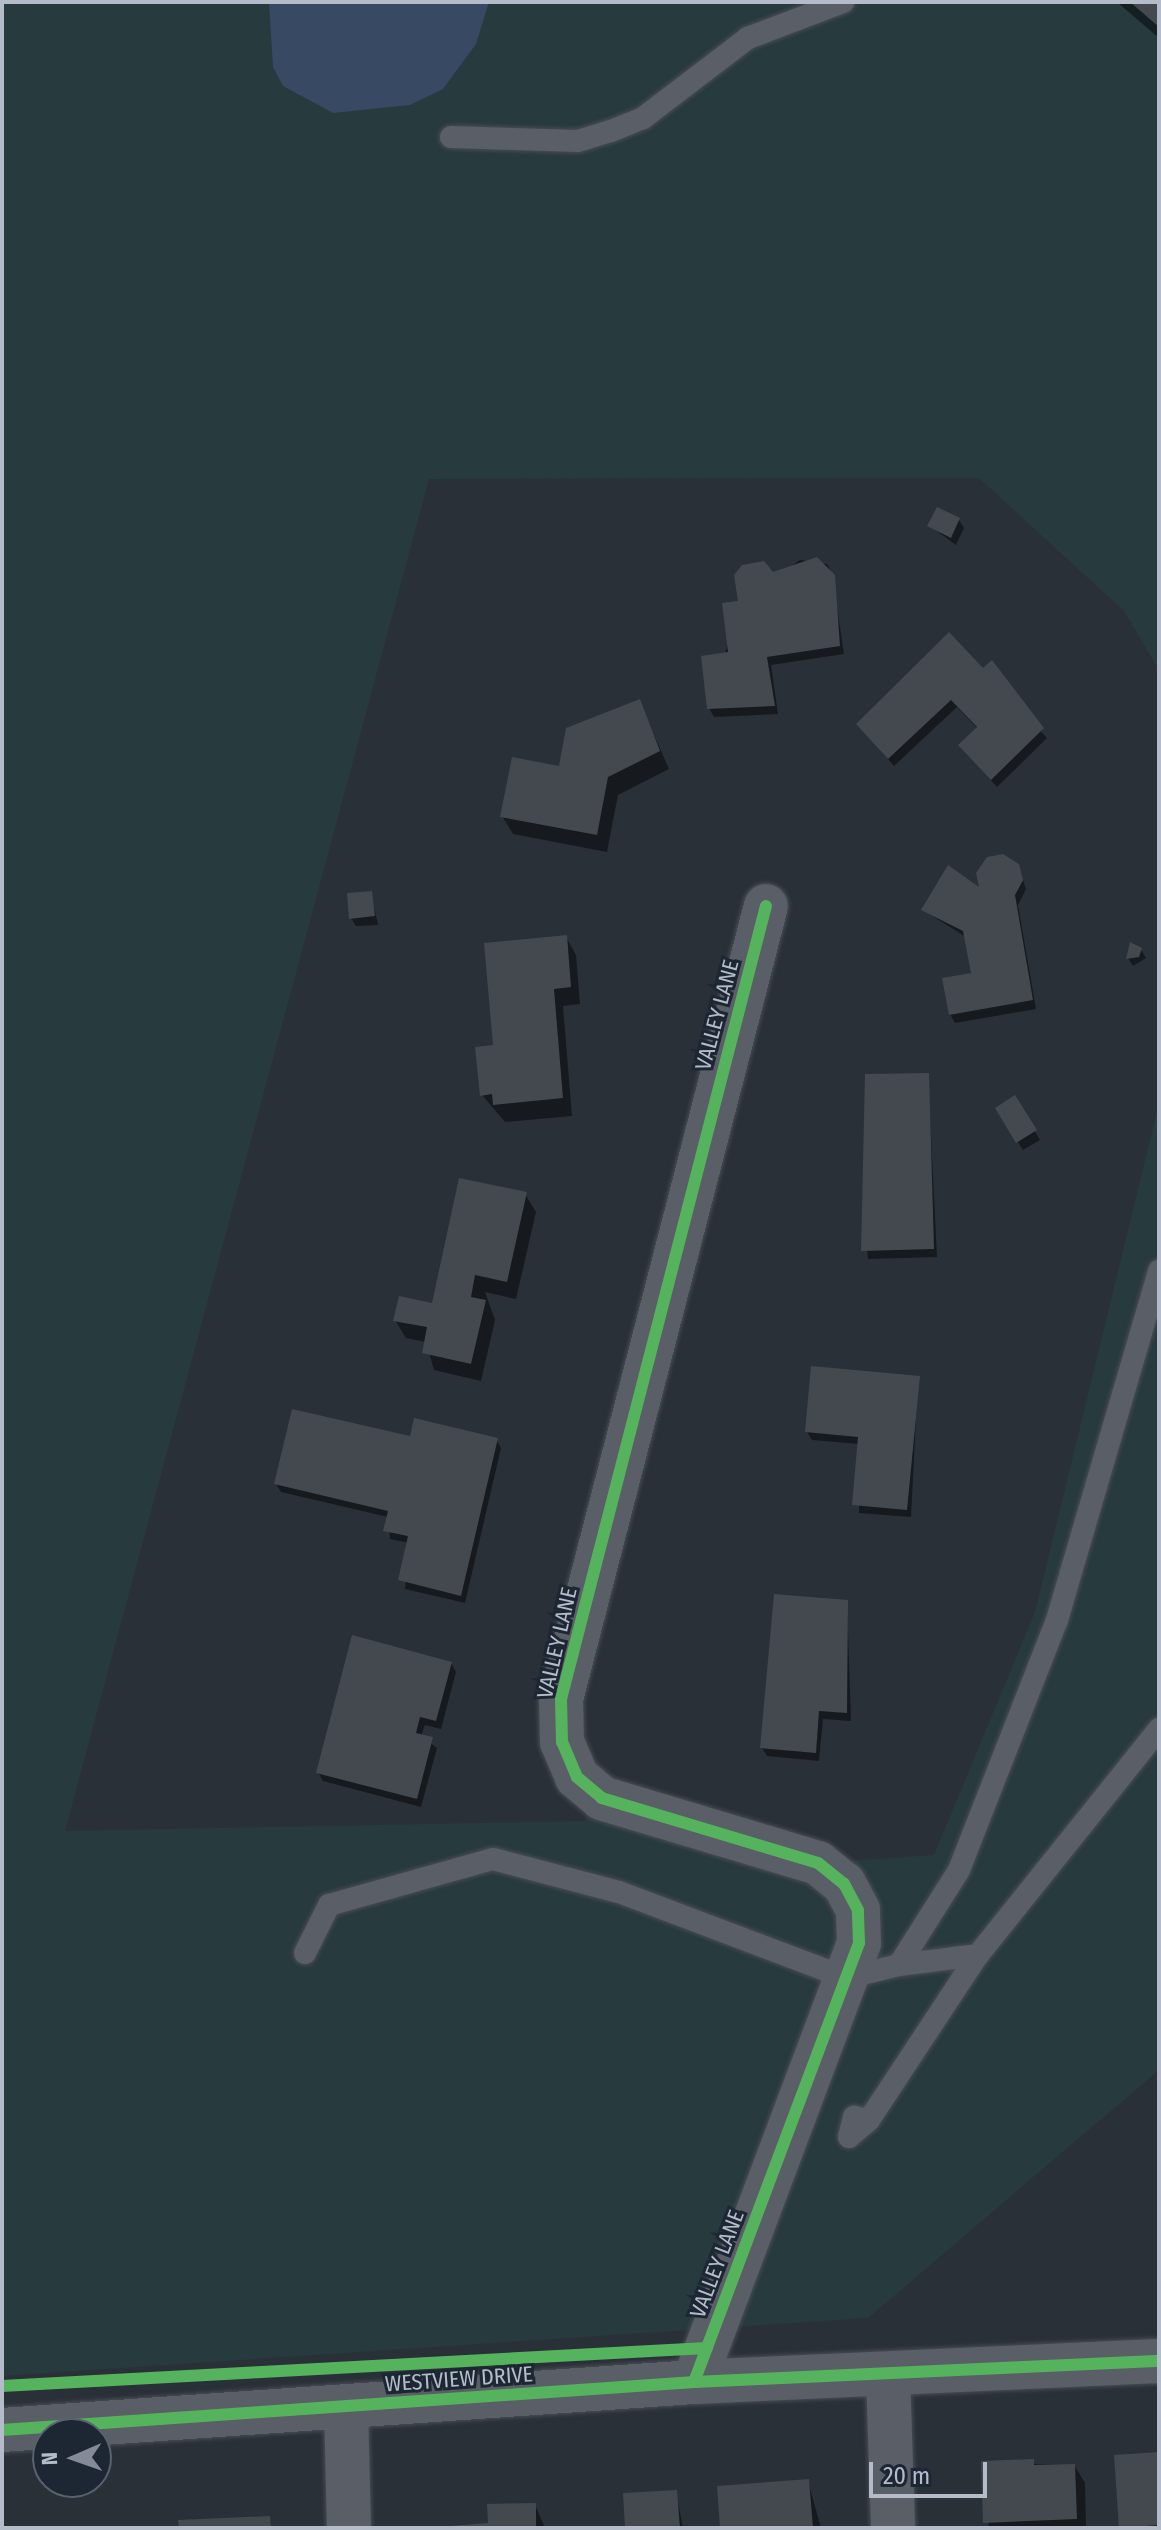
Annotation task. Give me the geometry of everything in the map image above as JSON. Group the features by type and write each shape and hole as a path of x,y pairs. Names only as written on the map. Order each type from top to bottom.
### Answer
{"street":[{"name":"VALLEY LANE","path":"694,2382 859,1943 858,1910 844,1884 818,1863 602,1798 577,1777 562,1742 561,1699 766,906"},
{"name":"WESTVIEW DRIVE","path":"2,2430 694,2382 1159,2361"},
{"path":"888,2375 893,2528"},
{"path":"346,2407 349,2528"}],"lane":[{"path":"451,137 578,141 611,131 643,118 748,38 843,2"},
{"path":"899,1965 959,1870 1057,1620 1159,1271"},
{"path":"869,2120 978,1955 1159,1729"},
{"path":"305,1953 329,1905 493,1859 619,1892 846,1978 899,1965 978,1955"}],"green space":[{"path":"2,2 1159,2 1159,670 1124,611 979,478 429,479 65,1831 584,1821 602,1798 818,1863 934,1855 1035,1612 1159,1103 1159,2070 868,2318 2,2376"}],"water":[{"path":"269,2 489,2 476,44 443,89 410,105 333,113 283,86 273,67"}],"building":[{"path":"1130,2 1159,2 1159,27"},
{"path":"937,507 960,518 951,538 927,526"},
{"path":"817,557 835,575 840,646 767,657 775,706 707,709 701,656 728,652 722,603 738,601 734,575 742,565 764,561 773,572"},
{"path":"949,632 983,668 992,660 1044,728 991,780 958,745 977,727 951,700 888,759 856,724"},
{"path":"640,699 660,751 608,777 597,835 500,817 512,757 559,766 566,728"},
{"path":"1003,854 1019,864 1023,880 1015,895 1033,1000 949,1015 942,978 971,973 963,931 921,910 948,865 979,887 976,873 987,857"},
{"path":"372,891 375,916 349,919 347,893"},
{"path":"567,935 571,987 554,989 563,1098 493,1105 492,1094 480,1096 475,1047 493,1045 484,943"},
{"path":"1130,942 1142,948 1139,957 1126,959"},
{"path":"929,1073 934,1249 861,1251 865,1074"},
{"path":"1015,1095 1037,1130 1016,1143 995,1108"},
{"path":"459,1178 527,1192 507,1282 475,1275 471,1297 486,1300 471,1364 422,1353 427,1327 393,1321 399,1296 432,1303"},
{"path":"811,1366 920,1376 907,1510 852,1505 858,1437 805,1432"},
{"path":"292,1409 410,1436 414,1418 498,1438 461,1596 398,1580 408,1536 383,1531 388,1511 274,1484"},
{"path":"774,1594 848,1600 847,1713 819,1711 816,1753 760,1748"},
{"path":"352,1635 452,1662 436,1721 420,1717 416,1733 433,1737 417,1799 316,1773"},
{"path":"1159,2452 1159,2525 1119,2528 1114,2455"},
{"path":"1034,2459 1034,2465 1075,2464 1077,2519 983,2523 981,2461"},
{"path":"809,2479 813,2528 720,2528 717,2486"},
{"path":"677,2490 680,2528 625,2528 623,2493"},
{"path":"536,2503 536,2528 425,2528 488,2523 487,2504"},
{"path":"270,2516 271,2528 179,2528 178,2520"}],"cycle path":[{"path":"694,2382 859,1943 858,1910 844,1884 818,1863 602,1798 577,1777 562,1742 561,1699 766,906"},
{"path":"2,2386 707,2348"},
{"path":"2,2430 694,2382 1159,2361"}]}
